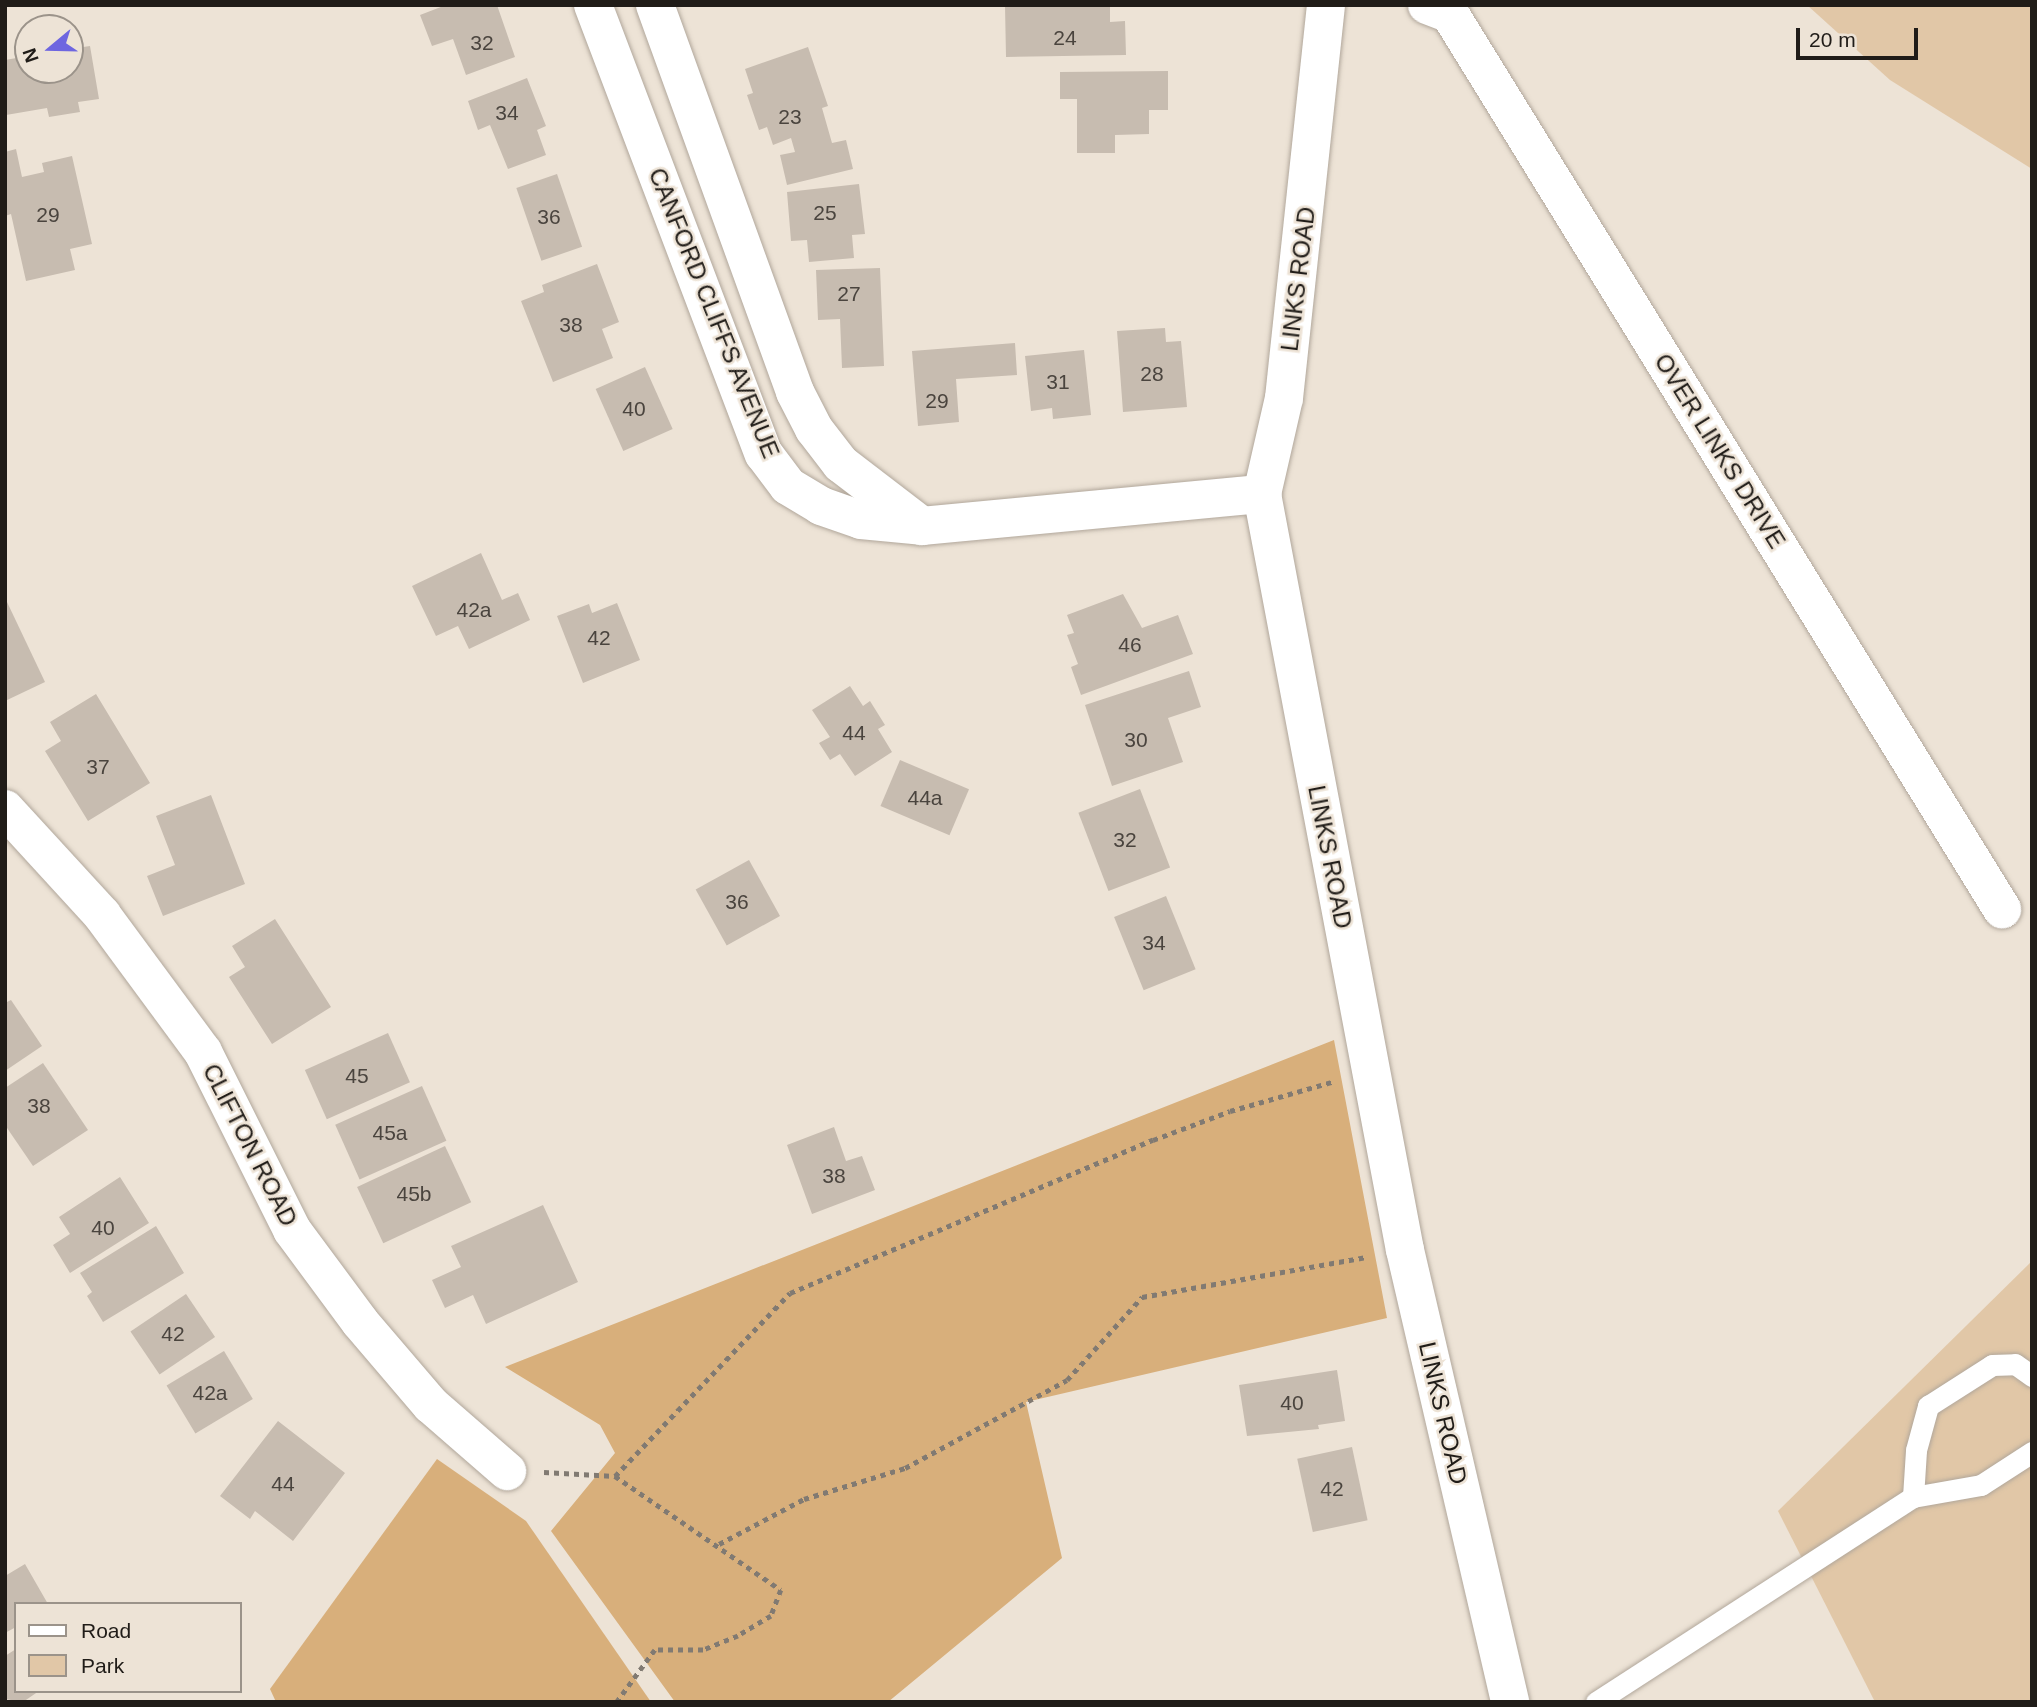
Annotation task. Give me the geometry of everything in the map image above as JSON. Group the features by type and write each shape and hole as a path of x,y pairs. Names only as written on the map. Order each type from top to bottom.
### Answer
{"street":[{"name":"CANFORD CLIFFS AVENUE","path":"593,5 764,454 788,486 821,506 861,520 922,526 1262,494"},
{"name":"CANFORD CLIFFS AVENUE","path":"656,5 795,392 814,429 841,464 922,526"},
{"name":"LINKS ROAD","path":"1326,5 1286,384 1262,494 1405,1250 1510,1702"},
{"name":"OVER LINKS DRIVE","path":"1427,5 1450,14 2002,909"},
{"name":"CLIFTON ROAD","path":"5,810 102,915 203,1052 292,1230 360,1322 431,1405 507,1471"}],"lane":[{"path":"1913,1497 1916,1450 1928,1406 1992,1365 2015,1364 2032,1376"},
{"path":"1596,1702 1913,1497 1981,1485 2032,1452"}],"path":[{"path":"615,1476 790,1293 1153,1140 1230,1111 1371,1070"},
{"path":"719,1544 804,1499 905,1468 1067,1380 1142,1297 1405,1250"},
{"path":"507,1471 615,1476 719,1544 781,1590 771,1616 703,1650 682,1646 655,1650 617,1702"}],"green space":[{"path":"1807,5 2032,5 2032,169 1890,80"},
{"path":"2032,1261 2032,1702 1875,1702 1778,1511"}],"shaded area":[{"path":"1334,1040 1387,1318 1026,1402 1062,1558 888,1702 675,1702 551,1531 615,1453 600,1425 505,1367"},
{"path":"437,1459 526,1521 651,1702 276,1702 270,1689"}],"building":[{"path":"446,5 497,5 515,57 466,75 453,39 432,46 420,15"},
{"path":"1110,5 1110,22 1125,21 1126,55 1006,57 1005,6"},
{"path":"90,46 99,99 78,102 80,112 49,117 47,108 6,115 5,60 14,58 14,84 84,84 84,47"},
{"path":"808,47 828,106 822,108 832,143 846,140 853,169 787,185 780,155 795,152 791,138 773,145 767,127 759,130 747,95 753,93 745,69"},
{"path":"1168,71 1168,110 1149,110 1149,134 1115,135 1115,153 1077,153 1077,99 1060,99 1060,72"},
{"path":"527,78 546,126 537,130 546,155 508,169 490,125 478,130 468,101"},
{"path":"16,149 22,177 44,172 42,163 72,156 92,244 70,249 75,270 26,281 11,214 5,216 5,152"},
{"path":"557,174 582,247 541,261 516,188"},
{"path":"859,184 865,234 852,235 854,258 809,262 807,240 791,241 787,192"},
{"path":"597,264 619,322 602,329 613,358 553,382 521,301 544,292 542,285"},
{"path":"880,268 884,366 842,368 840,319 818,320 816,270"},
{"path":"1165,328 1166,342 1181,341 1187,407 1123,412 1117,331"},
{"path":"1015,343 1017,375 956,379 959,422 918,426 912,351"},
{"path":"1084,350 1091,415 1053,419 1052,408 1031,411 1025,356"},
{"path":"645,367 673,429 623,451 596,389"},
{"path":"481,553 502,600 518,593 530,620 469,649 458,626 436,636 412,586"},
{"path":"1123,594 1142,628 1178,615 1193,654 1081,695 1071,667 1078,664 1067,635 1074,633 1067,615"},
{"path":"7,602 45,682 5,701 5,603"},
{"path":"617,603 640,660 583,683 557,616 589,604 592,613"},
{"path":"1189,671 1201,707 1168,718 1183,762 1112,786 1085,705"},
{"path":"850,686 863,706 870,701 885,725 878,729 892,752 855,776 840,754 830,760 819,743 830,737 812,710"},
{"path":"96,694 150,783 88,821 45,751 61,741 50,722"},
{"path":"900,760 969,789 950,835 880,806"},
{"path":"1140,789 1170,867 1108,891 1078,813"},
{"path":"211,795 245,884 163,916 147,876 175,865 156,816"},
{"path":"749,860 780,916 727,946 696,890"},
{"path":"1166,896 1196,969 1144,990 1114,917"},
{"path":"275,919 331,1007 272,1044 229,977 245,967 232,946"},
{"path":"11,1000 42,1046 5,1071 5,1003"},
{"path":"388,1033 410,1082 327,1119 305,1070"},
{"path":"43,1063 88,1130 33,1166 5,1125 5,1088"},
{"path":"422,1086 446,1141 360,1179 335,1125"},
{"path":"834,1127 846,1161 862,1156 875,1190 812,1214 787,1145"},
{"path":"445,1146 471,1202 383,1243 357,1187"},
{"path":"120,1177 149,1223 70,1273 53,1245 70,1234 59,1217"},
{"path":"543,1205 578,1282 486,1324 473,1295 445,1308 432,1280 461,1267 451,1246"},
{"path":"156,1226 184,1273 103,1322 87,1296 92,1292 80,1273"},
{"path":"186,1294 215,1337 160,1375 130,1331"},
{"path":"224,1351 253,1399 195,1434 167,1386"},
{"path":"1337,1370 1345,1421 1318,1425 1319,1429 1247,1436 1239,1385"},
{"path":"278,1421 345,1473 293,1541 255,1511 250,1519 220,1496"},
{"path":"1352,1447 1368,1520 1313,1532 1297,1459"},
{"path":"25,1564 47,1602 14,1602 14,1628 5,1633 5,1576"},
{"path":"14,1650 14,1693 36,1693 23,1702 5,1699 5,1656"}]}
